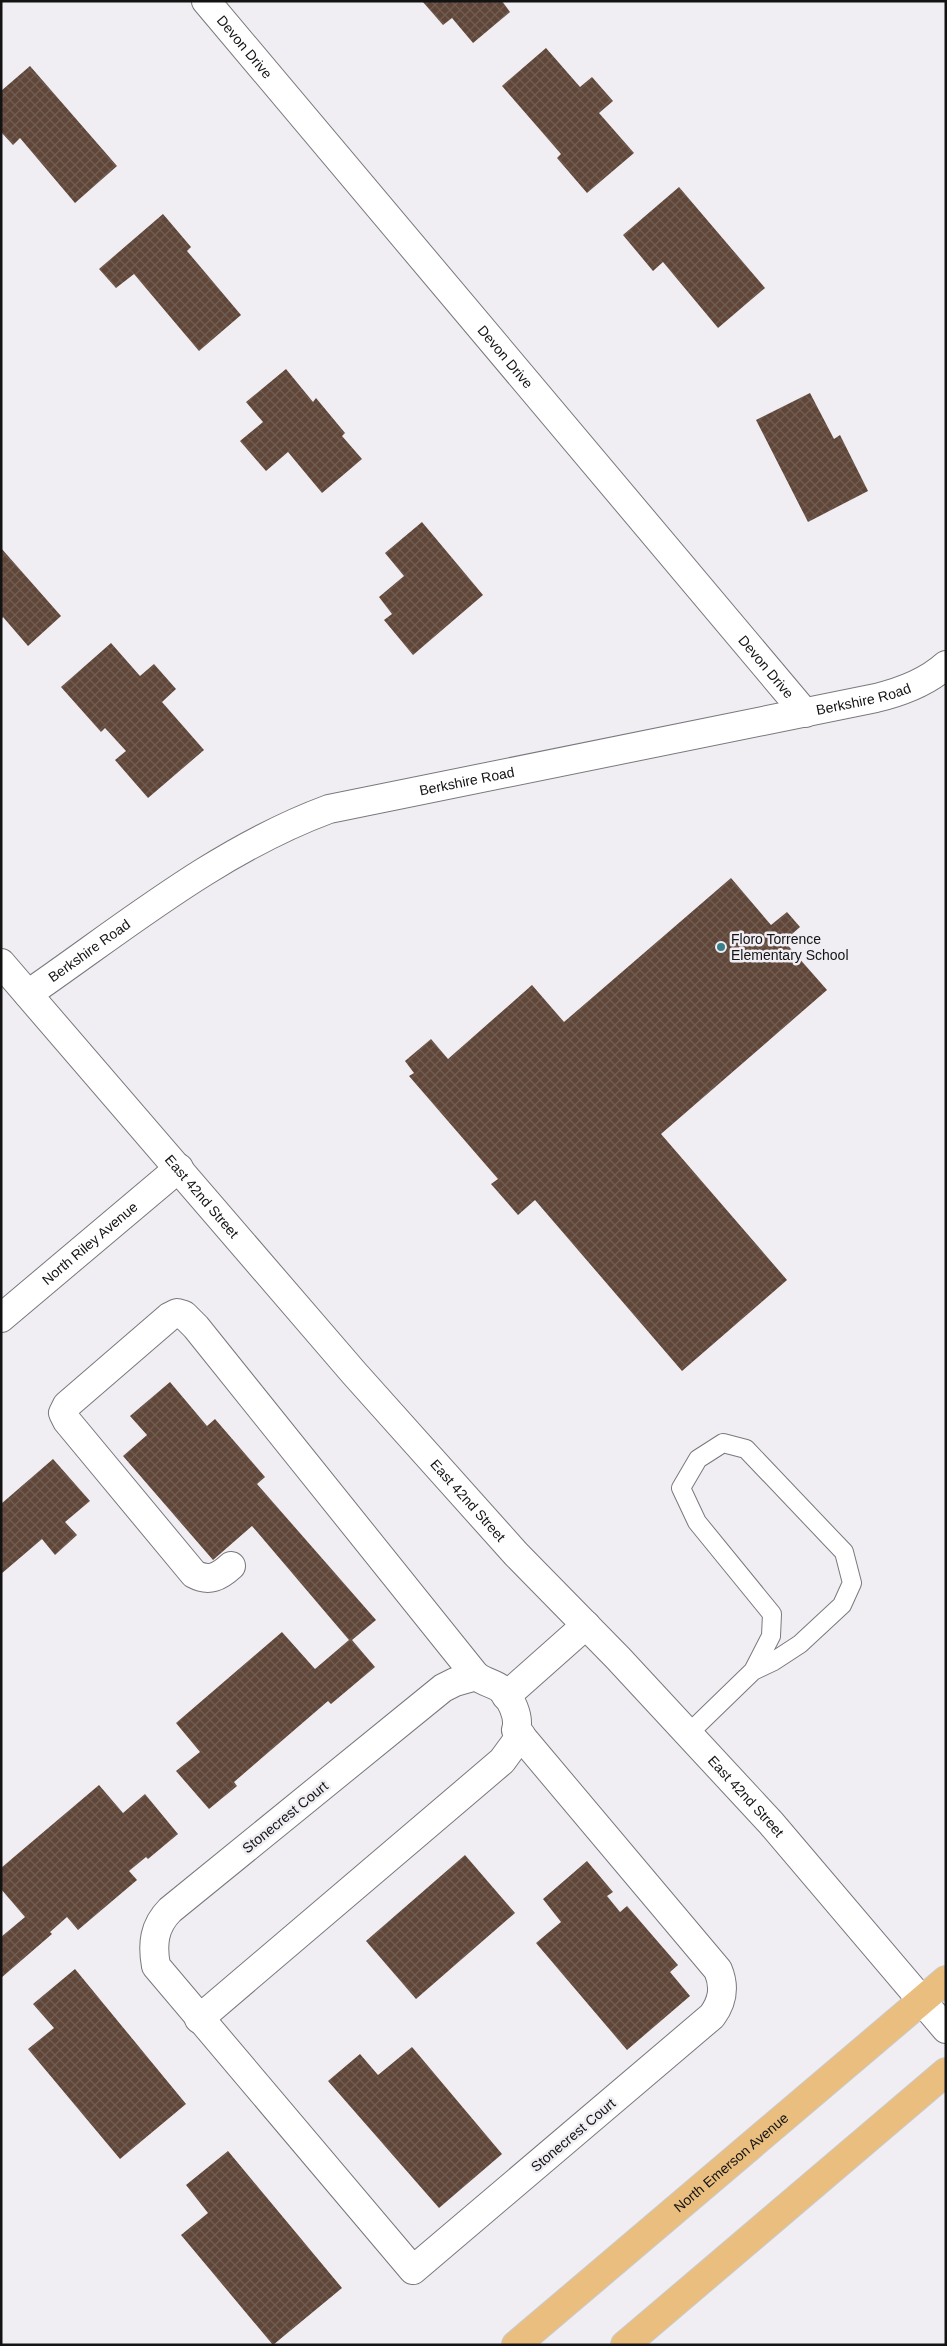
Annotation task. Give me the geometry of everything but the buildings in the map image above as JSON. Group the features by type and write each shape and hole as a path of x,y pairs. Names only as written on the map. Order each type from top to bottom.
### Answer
{"main road":[{"name":"North Emerson Avenue","path":"516,2345 946,1980"},
{"path":"625,2345 946,2072"}],"street":[{"name":"Devon Drive","path":"206,1 805,713"},
{"name":"Berkshire Road","path":"28,994 210,867 282,827 321,812 344,805 894,694 926,680 946,665"},
{"name":"East 42nd Street","path":"1,963 380,1402 516,1554 586,1625 771,1823 946,2028"},
{"name":"North Riley Avenue","path":"1,1318 179,1168"},
{"path":"231,1566 222,1574 209,1579 194,1574 73,1429 63,1412 67,1405 169,1317 177,1313 184,1315 196,1327 476,1676 485,1683 500,1688 506,1696 586,1625"},
{"name":"Stonecrest Court","path":"476,1676 455,1682 443,1688 166,1914 156,1930 153,1941 156,1966 413,2270 712,2016 721,2000 723,1989 718,1970 516,1730 518,1723 514,1709 506,1696"},
{"path":"199,2019 502,1761 521,1735"}],"lane":[{"path":"688,1734 753,1671 772,1636 772,1614 697,1522 681,1488 698,1459 723,1443 746,1449 844,1552 852,1583 842,1605 800,1644 774,1661 753,1671"}],"place":[{"name":"Floro Torrence Elementary School","path":"721,947"}]}
